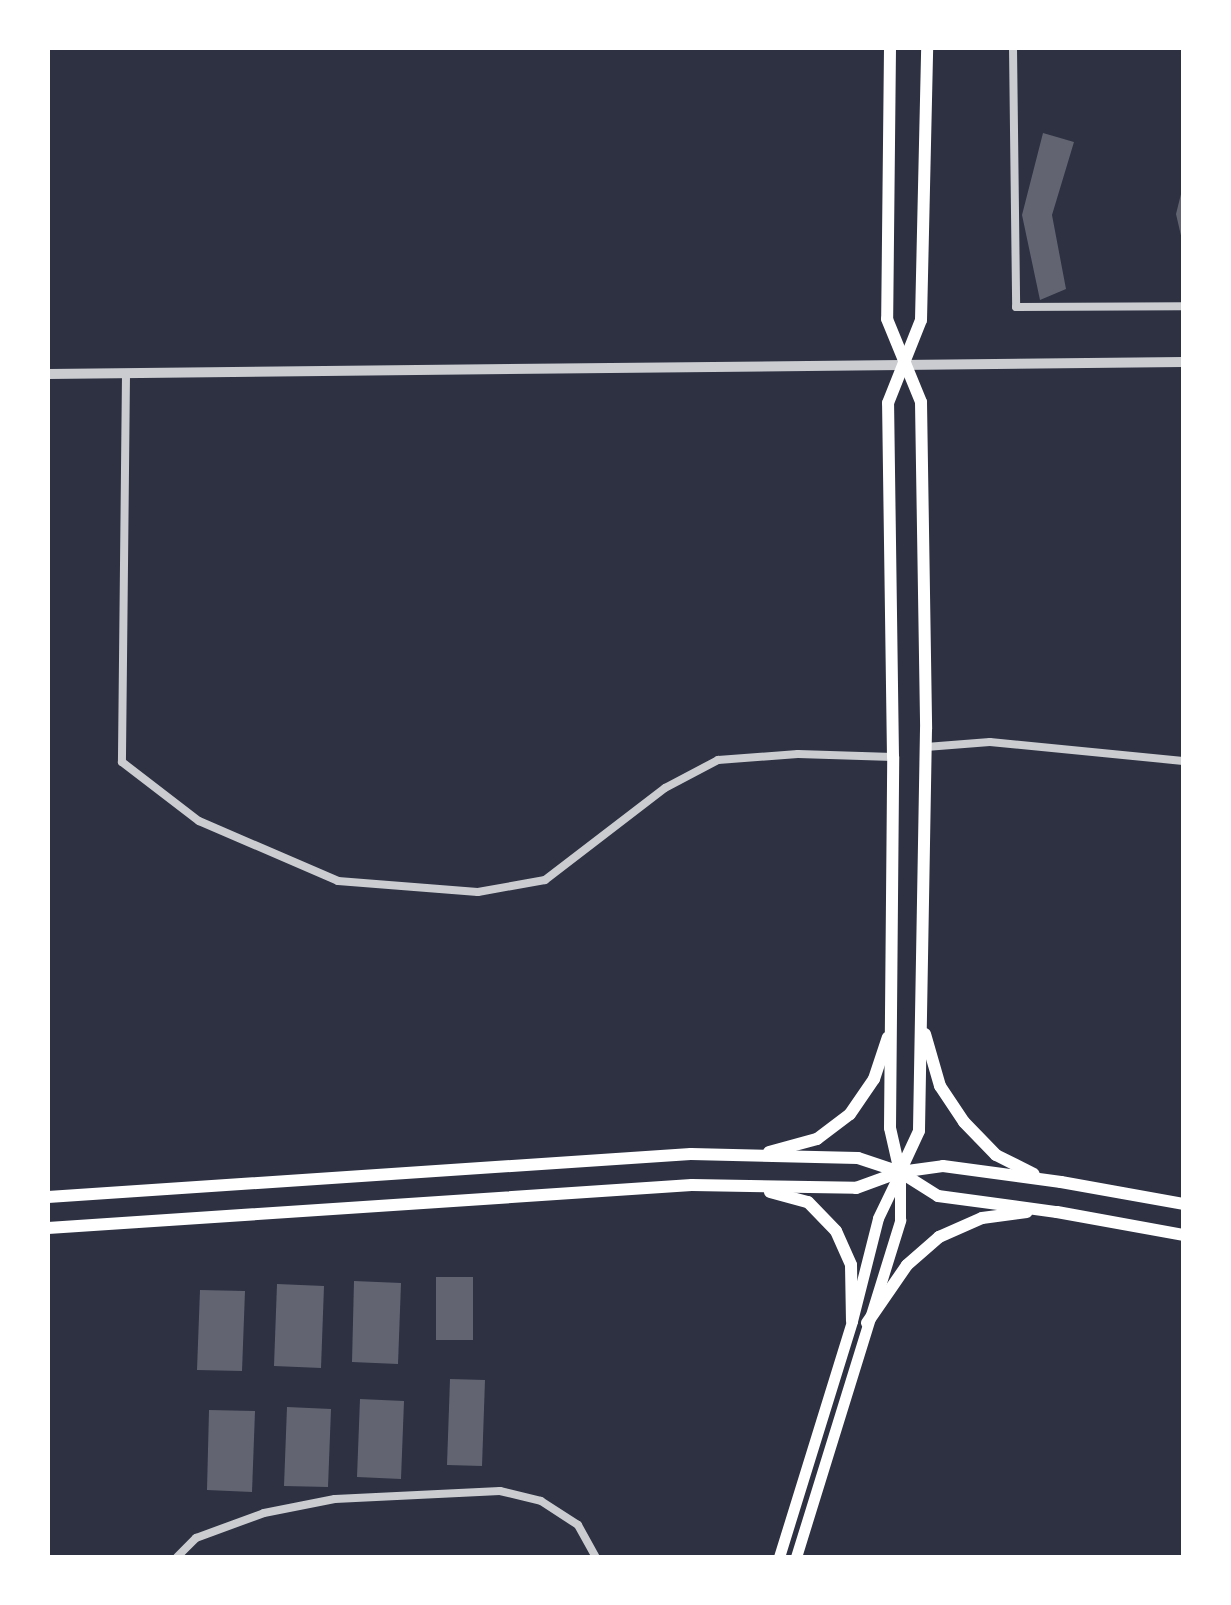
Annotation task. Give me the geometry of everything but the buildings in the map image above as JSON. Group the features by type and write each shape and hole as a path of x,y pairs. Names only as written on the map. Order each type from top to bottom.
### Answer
{"main road":[{"path":"779,1557 852,1321 878,1218 919,1131 926,747 921,402 887,319 890,48"},
{"path":"796,1557 900,1220 900,1172 890,1128 893,757 888,403 921,320 927,48"},
{"path":"757,1156 817,1139 850,1114 874,1079 893,1023"},
{"path":"922,1023 940,1086 964,1122 996,1155 1044,1180"},
{"path":"48,1197 691,1154 858,1158 900,1172 938,1196 1045,1210 1183,1235"},
{"path":"48,1228 692,1185 856,1188 900,1172 943,1166 1183,1204"},
{"path":"747,1186 808,1202 836,1231 851,1265 852,1321"},
{"path":"867,1323 907,1265 939,1237 982,1218 1045,1210"}],"street":[{"path":"1013,48 1016,307 1183,306"},
{"path":"48,374 1183,362"},
{"path":"126,374 122,762 199,821 338,881 478,892 545,880 665,788 718,760 798,754 893,757"},
{"path":"926,747 990,742 1183,761"},
{"path":"177,1557 196,1538 264,1513 335,1499 500,1491 541,1501 578,1525 596,1557"}]}
